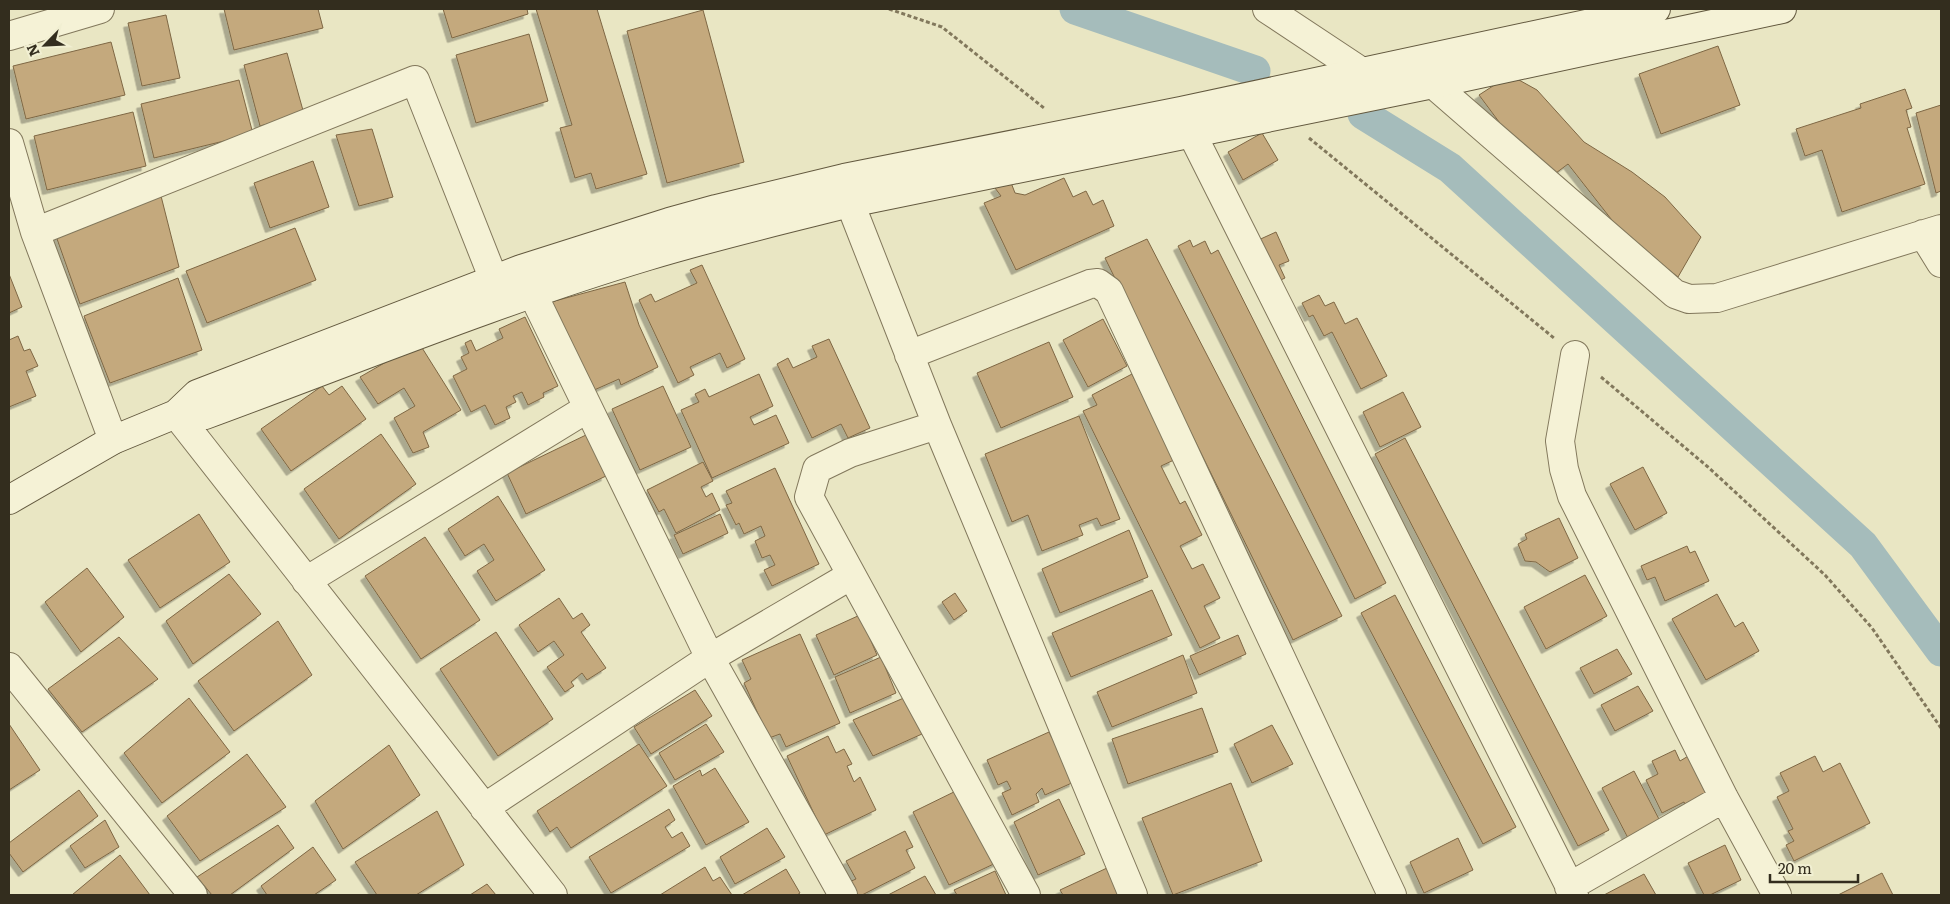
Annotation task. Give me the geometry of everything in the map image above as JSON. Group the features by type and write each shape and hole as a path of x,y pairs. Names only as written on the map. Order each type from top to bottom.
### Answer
{"street":[{"path":"9,36 100,9"},
{"path":"1267,9 1365,85"},
{"path":"1431,71 1656,9"},
{"path":"176,414 205,415 531,295 847,191 1074,132 1186,121 1282,115 1365,85 1431,71 1766,11"},
{"path":"1431,71 1675,294 1689,299 1717,298 1932,231 1941,263"},
{"path":"35,232 415,80 494,280"},
{"path":"9,500 114,440 176,414 197,394 521,268 669,222 847,191 1186,121 1266,92 1365,85"},
{"path":"1266,92 1282,115"},
{"path":"1186,121 1571,891 1724,798"},
{"path":"9,143 35,232 114,440"},
{"path":"847,191 937,425 1133,895"},
{"path":"521,268 531,295 710,658 843,895"},
{"path":"909,355 1090,284 1098,283 1109,292 1392,895"},
{"path":"1575,355 1560,441 1564,469 1572,496 1724,798 1777,895"},
{"path":"306,581 588,408"},
{"path":"176,414 553,895"},
{"path":"937,425 850,453 817,469 809,497 850,576 1026,895"},
{"path":"484,808 710,658 850,576"},
{"path":"9,667 193,895"}],"path":[{"path":"889,9 942,27 1074,132"},
{"path":"1282,115 1696,456 1825,575 1872,628 1941,728"}],"building":[{"path":"224,9 318,9 323,28 234,50"},
{"path":"443,9 527,9 528,14 452,38"},
{"path":"536,9 597,9 647,174 596,189 591,173 575,178 560,128 572,125"},
{"path":"703,10 744,162 667,183 627,31"},
{"path":"166,15 180,78 142,86 128,23"},
{"path":"529,34 548,101 476,123 456,55"},
{"path":"111,42 125,95 26,119 13,66"},
{"path":"1718,46 1740,105 1661,134 1639,74"},
{"path":"287,53 304,114 260,126 244,65"},
{"path":"1510,75 1537,90 1584,142 1632,172 1665,197 1701,237 1678,277 1622,233 1568,164 1552,176 1511,138 1479,95"},
{"path":"239,80 253,134 154,158 141,104"},
{"path":"1905,89 1912,108 1906,110 1911,127 1907,128 1925,184 1842,212 1822,150 1805,156 1796,129 1861,108 1860,104"},
{"path":"1941,105 1941,191 1936,193 1916,113"},
{"path":"133,112 146,166 47,190 34,136"},
{"path":"372,129 393,197 359,206 336,135"},
{"path":"1262,133 1278,160 1243,180 1228,152"},
{"path":"313,161 329,207 270,228 254,183"},
{"path":"1064,178 1073,197 1086,191 1093,205 1103,200 1114,226 1016,270 984,203 1001,196 995,188 1010,180 1015,193 1025,195"},
{"path":"161,196 179,267 80,304 56,236"},
{"path":"295,228 316,280 207,323 186,271"},
{"path":"1276,232 1289,261 1279,265 1285,278 1272,284 1254,242"},
{"path":"1147,239 1342,616 1293,640 1105,258"},
{"path":"1190,240 1193,247 1205,241 1211,254 1218,250 1386,583 1355,599 1178,246"},
{"path":"702,265 745,359 727,368 720,353 690,367 694,375 678,383 639,300 651,294 655,302 697,283 690,270"},
{"path":"9,274 22,307 9,313"},
{"path":"178,278 202,350 110,383 84,316"},
{"path":"625,282 639,325 658,367 621,385 619,379 592,391 551,302"},
{"path":"1319,295 1325,306 1334,302 1345,324 1357,318 1387,376 1361,389 1332,332 1324,336 1313,315 1309,317 1302,303"},
{"path":"525,317 558,386 543,393 544,397 528,405 522,392 513,396 516,402 506,407 510,418 495,425 485,405 471,412 453,376 467,369 461,357 469,353 465,343 471,340 476,351 503,338 499,329"},
{"path":"1103,319 1127,366 1088,387 1063,340"},
{"path":"18,336 24,351 30,349 38,366 26,371 36,396 9,407 9,340"},
{"path":"829,339 870,428 848,438 841,424 812,438 777,364 788,358 793,368 817,357 812,346"},
{"path":"1049,342 1073,397 1001,428 977,373"},
{"path":"419,343 461,410 423,432 429,447 413,453 394,418 415,406 404,388 378,404 360,377"},
{"path":"759,374 773,406 750,417 754,425 776,415 789,443 712,478 681,410 699,402 695,394 705,389 709,397"},
{"path":"1132,374 1174,460 1161,466 1180,504 1185,501 1202,535 1180,546 1192,569 1203,564 1220,598 1204,606 1220,638 1200,648 1083,411 1097,405 1092,395"},
{"path":"322,386 329,395 342,386 366,419 291,471 261,429"},
{"path":"663,386 691,447 640,470 612,409"},
{"path":"1403,392 1421,427 1380,447 1363,412"},
{"path":"1079,416 1120,519 1101,526 1097,518 1079,525 1083,535 1042,551 1028,515 1012,522 985,454"},
{"path":"381,434 416,484 339,539 304,489"},
{"path":"586,435 606,476 526,514 507,473"},
{"path":"1405,438 1609,830 1578,846 1375,454"},
{"path":"703,462 713,481 701,487 706,497 712,493 720,510 676,533 664,509 659,512 647,490"},
{"path":"1643,467 1667,513 1635,530 1610,484"},
{"path":"775,468 819,564 772,586 764,570 775,565 770,555 762,558 755,541 765,536 761,526 744,534 739,523 736,525 726,505 732,503 726,491"},
{"path":"498,496 545,570 496,601 477,571 494,560 484,544 465,556 448,529"},
{"path":"199,514 230,562 160,608 128,560"},
{"path":"720,514 728,533 683,554 674,535"},
{"path":"1559,518 1578,558 1550,572 1536,562 1525,561 1518,544 1527,539 1525,534"},
{"path":"1129,530 1148,577 1060,613 1042,569"},
{"path":"425,537 480,620 421,659 365,576"},
{"path":"1687,546 1690,553 1695,551 1709,581 1665,601 1655,577 1647,580 1641,566"},
{"path":"87,568 124,617 81,652 45,602"},
{"path":"229,574 261,614 193,664 166,621"},
{"path":"1585,575 1607,616 1546,649 1524,607"},
{"path":"1152,590 1172,635 1071,677 1052,633"},
{"path":"955,593 967,611 954,620 942,602"},
{"path":"1717,594 1735,627 1743,622 1759,651 1706,680 1672,619"},
{"path":"1395,595 1516,827 1483,844 1361,613"},
{"path":"559,598 573,619 582,613 590,625 581,632 606,668 587,680 582,673 571,682 574,686 565,692 547,667 564,655 554,641 538,652 519,625"},
{"path":"860,615 877,655 834,675 816,635"},
{"path":"278,621 312,675 234,731 198,681"},
{"path":"496,632 553,719 498,756 440,669"},
{"path":"800,634 840,723 786,747 780,734 769,738 744,683 751,679 742,660"},
{"path":"1238,635 1246,654 1199,675 1190,656"},
{"path":"119,637 158,679 82,732 48,689"},
{"path":"1617,649 1632,674 1594,694 1580,668"},
{"path":"1183,655 1197,693 1112,727 1097,692"},
{"path":"881,657 896,693 850,713 835,677"},
{"path":"1638,686 1653,711 1615,731 1601,705"},
{"path":"695,690 712,716 651,754 634,727"},
{"path":"906,697 922,734 873,756 853,720"},
{"path":"189,698 230,752 162,803 124,753"},
{"path":"1202,708 1218,752 1128,784 1112,739"},
{"path":"9,724 40,770 9,790"},
{"path":"706,724 724,752 675,780 659,753"},
{"path":"1272,725 1293,764 1252,783 1234,744"},
{"path":"1049,732 1052,738 1062,733 1074,782 1045,795 1042,788 1036,794 1039,802 1012,815 1002,793 1011,789 1007,781 998,785 987,760"},
{"path":"828,736 836,753 844,749 852,764 847,766 854,782 860,777 876,810 824,835 787,756"},
{"path":"639,744 667,786 571,848 557,827 550,832 537,811"},
{"path":"389,745 420,795 343,849 315,801"},
{"path":"1675,750 1680,761 1690,755 1709,795 1686,806 1684,802 1662,813 1646,780 1658,774 1652,761"},
{"path":"247,754 286,807 200,861 167,816"},
{"path":"1815,756 1823,772 1840,763 1870,823 1794,861 1786,845 1794,841 1788,831 1793,829 1777,797 1789,791 1780,773"},
{"path":"715,768 749,822 706,845 673,786 700,770 702,776"},
{"path":"1634,771 1661,823 1629,840 1602,788"},
{"path":"1231,783 1262,861 1173,895 1142,818"},
{"path":"962,788 998,862 949,885 913,812"},
{"path":"79,790 98,816 23,872 9,853 9,843"},
{"path":"1059,799 1085,854 1038,875 1014,822"},
{"path":"669,809 675,820 665,827 672,838 682,832 690,846 611,893 589,857"},
{"path":"437,811 464,865 416,895 377,895 355,862"},
{"path":"105,820 119,847 85,868 70,846"},
{"path":"278,825 294,848 230,895 212,895 197,877"},
{"path":"767,828 785,857 735,884 720,857"},
{"path":"905,831 913,847 906,850 915,868 862,895 856,895 849,882 856,879 846,861"},
{"path":"1458,838 1473,870 1424,893 1410,862"},
{"path":"1725,845 1741,880 1710,895 1704,895 1688,863"},
{"path":"313,847 336,880 314,895 267,895 261,886"},
{"path":"120,855 150,895 72,895"},
{"path":"705,867 713,881 720,877 732,895 660,895"},
{"path":"1107,868 1120,895 1063,895 1060,890"},
{"path":"786,869 800,893 797,895 742,895"},
{"path":"995,871 1006,895 957,895 954,890"},
{"path":"1882,873 1893,895 1838,895"},
{"path":"1644,874 1656,895 1604,895"},
{"path":"925,876 936,895 888,895"},
{"path":"487,884 496,895 470,895"}],"waterway":[{"path":"1075,9 1255,71"},
{"path":"1363,114 1450,168 1863,545 1941,651"}]}
